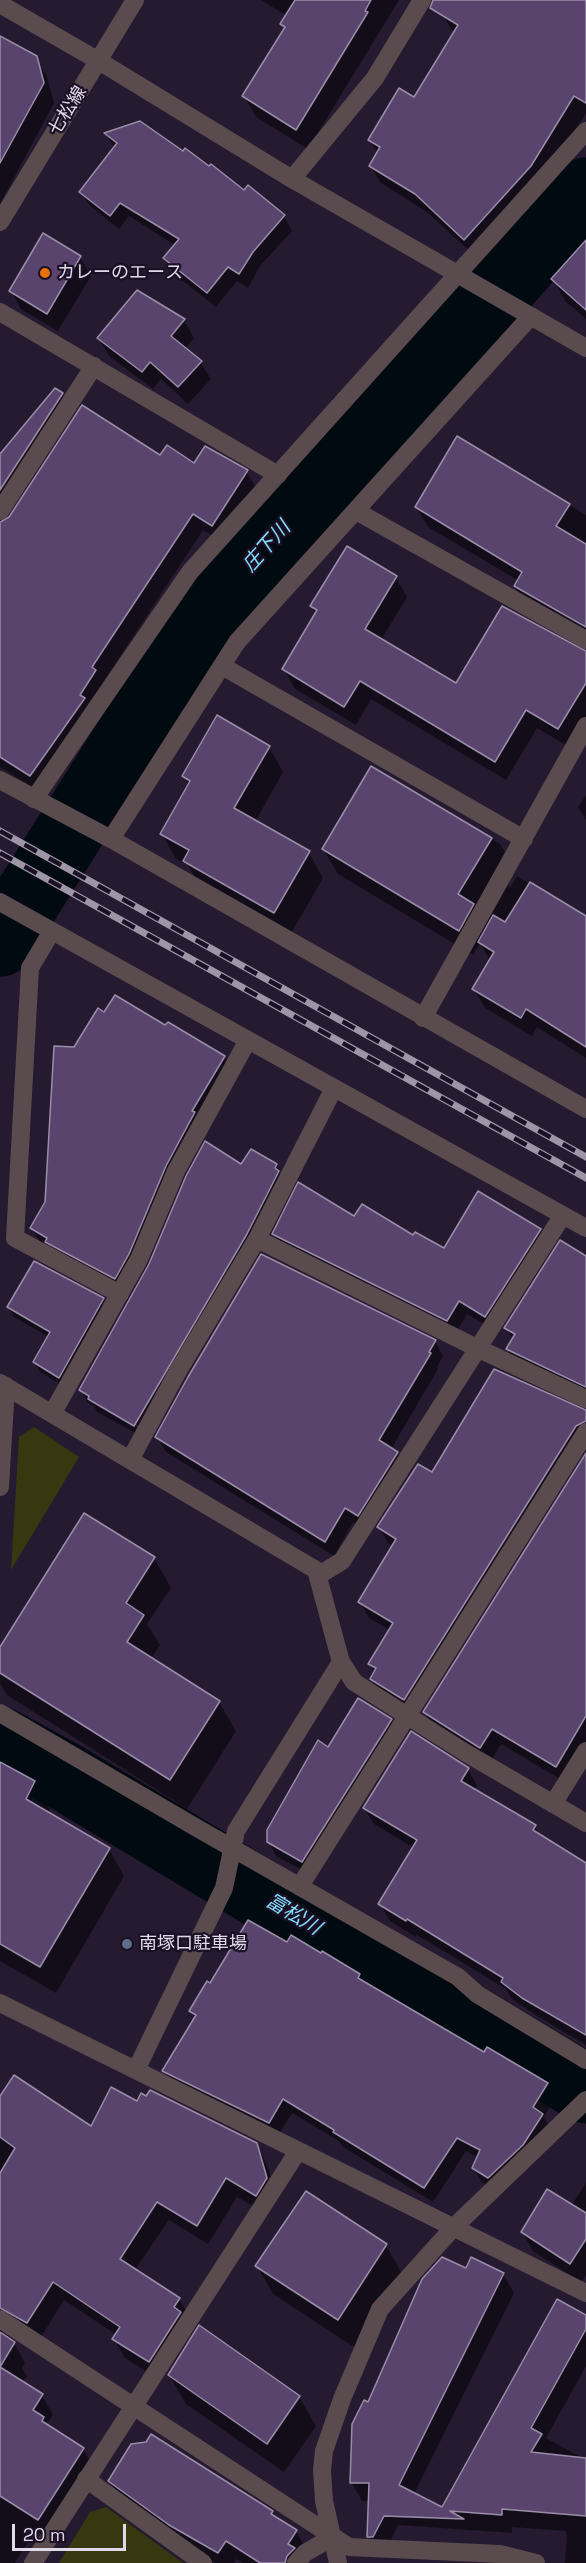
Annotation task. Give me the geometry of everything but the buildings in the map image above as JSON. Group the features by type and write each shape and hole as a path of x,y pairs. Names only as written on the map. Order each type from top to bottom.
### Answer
{"street":[{"name":"七松線","path":"0,222 135,0"},
{"path":"292,179 375,78 422,0"},
{"path":"0,4 99,61 292,179 586,348"},
{"path":"34,799 147,632 190,573 278,475 465,279 586,131"},
{"path":"0,312 278,475"},
{"path":"105,836 237,642 356,511 525,313"},
{"path":"0,511 94,366"},
{"path":"356,511 586,640"},
{"path":"222,666 524,839"},
{"path":"423,1018 586,726"},
{"path":"0,780 105,836 586,1109"},
{"path":"0,902 586,1228"},
{"path":"47,928 30,968 15,1238 120,1294"},
{"path":"52,1414 139,1259 176,1172 248,1040"},
{"path":"130,1460 178,1371 257,1239 334,1088"},
{"path":"319,1575 342,1561 563,1215"},
{"path":"257,1239 479,1349 586,1399"},
{"path":"0,1487 3,1385 316,1570 341,1662 354,1682 408,1717 586,1823"},
{"path":"300,1886 586,1432"},
{"path":"136,2070 224,1888 236,1831 341,1662"},
{"path":"0,1713 197,1828 232,1852 300,1886 458,1977 477,1995 586,2060"},
{"path":"553,1804 586,1751"},
{"path":"0,2003 586,2293"},
{"path":"338,2563 331,2538 322,2470 324,2451 342,2400 380,2309 453,2228 586,2100"},
{"path":"33,2563 133,2404 298,2151"},
{"path":"0,2319 133,2404 331,2538 349,2547 500,2554 536,2563"},
{"path":"86,2479 203,2563"},
{"path":"296,2563 305,2553 331,2538"}],"shaded area":[{"path":"34,1427 79,1457 11,1570 19,1437"},
{"path":"106,2507 183,2563 59,2563 90,2512"}],"waterway":[{"name":"庄下川","path":"0,942 207,614 586,192"},
{"name":"富松川","path":"0,1741 66,1777 586,2089"}],"railway":[{"path":"0,831 586,1157"},
{"path":"0,853 586,1178"}],"place":[{"name":"カレーのエース","path":"45,273"},
{"name":"南塚口駐車場","path":"127,1944"}]}
